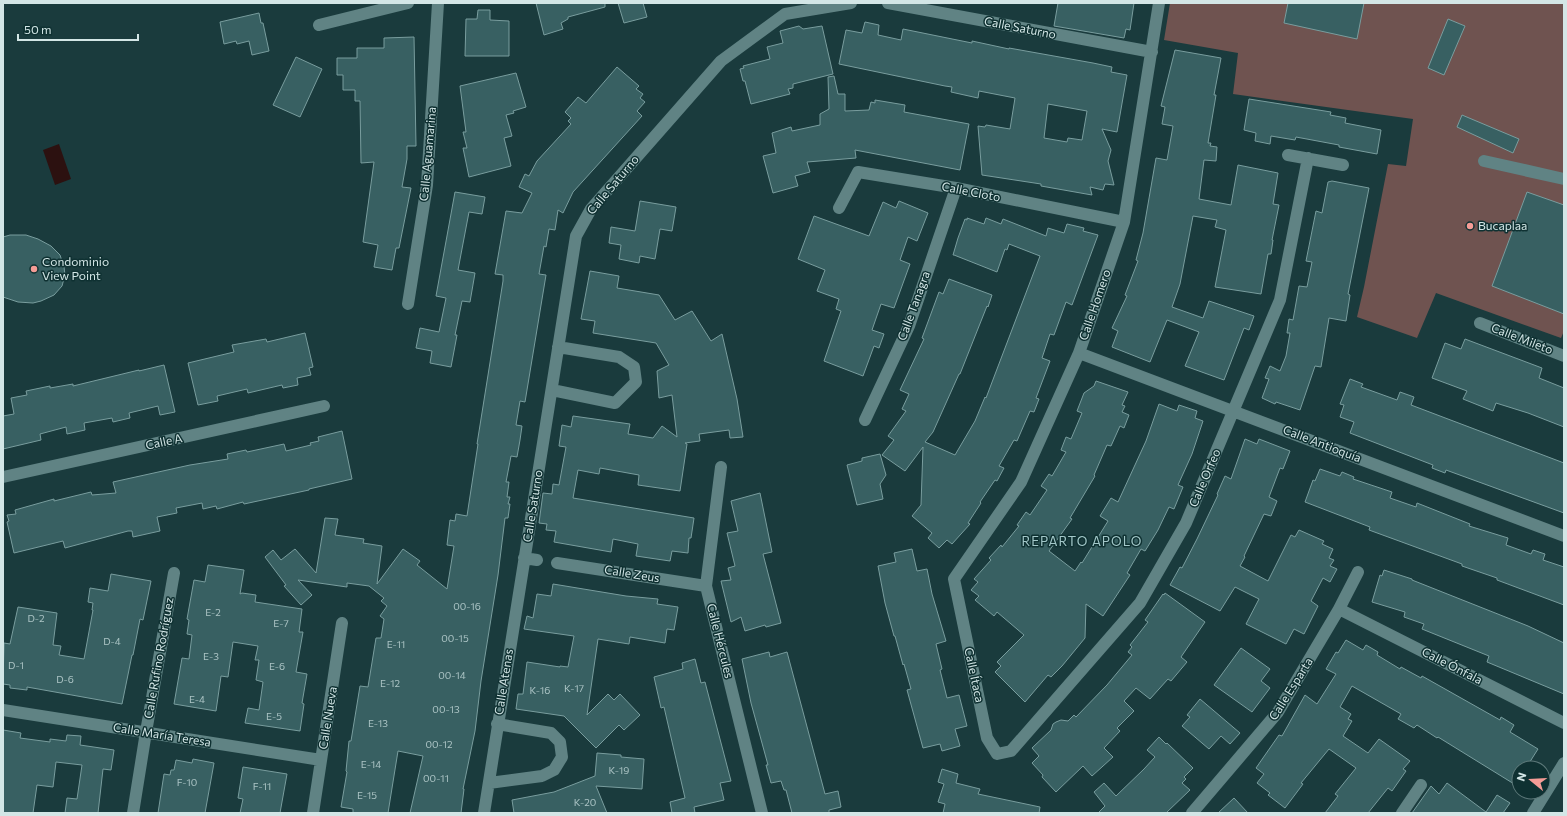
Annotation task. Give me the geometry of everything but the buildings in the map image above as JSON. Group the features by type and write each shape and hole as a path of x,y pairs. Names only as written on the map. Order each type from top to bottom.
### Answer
{"street":[{"path":"319,25 408,3"},
{"name":"Calle Aguamarina","path":"408,304 427,185 438,3"},
{"name":"Calle Saturno","path":"525,555 576,236 591,209 721,61 785,14 851,3"},
{"name":"Calle Saturno","path":"888,3 1152,52"},
{"name":"Calle Homero","path":"954,579 1021,482 1079,353 1124,222 1159,3"},
{"path":"1288,154 1343,165"},
{"name":"Calle Orfeo","path":"1011,751 1140,603 1186,522 1280,300 1308,158"},
{"path":"1484,161 1564,179"},
{"name":"Calle Cloto","path":"839,208 858,172 956,188 1124,222"},
{"name":"Calle Tanagra","path":"865,420 909,326 956,188"},
{"name":"Calle Mileto","path":"1480,323 1564,356"},
{"path":"552,390 615,403 636,382 634,368 619,357 558,347"},
{"name":"Calle Antioquía","path":"1079,353 1564,536"},
{"name":"Calle A","path":"3,477 324,406"},
{"name":"Calle Hércules","path":"721,467 706,586 762,813"},
{"path":"525,555 537,560"},
{"name":"Calle Atenas","path":"484,813 525,555"},
{"name":"Calle Zeus","path":"557,563 706,586"},
{"name":"Calle Esparta","path":"1192,813 1278,712 1339,609 1358,572"},
{"name":"Calle Rufino Rodríguez","path":"134,813 146,732 174,573"},
{"name":"Calle Ítaca","path":"954,579 987,738 997,754 1011,751"},
{"name":"Calle Ónfala","path":"1339,609 1564,722"},
{"name":"Calle Nueva","path":"313,813 342,623"},
{"name":"Calle María Teresa","path":"3,710 321,760"},
{"path":"489,783 542,776 554,770 562,757 560,742 551,733 497,724"},
{"path":"1534,813 1564,763"},
{"path":"1402,813 1421,785"}],"shaded area":[{"name":"Bucaplaa","path":"1170,3 1564,3 1564,331 1561,338 1436,293 1417,338 1357,317 1388,164 1406,166 1413,119 1233,94 1238,53 1164,40"},
{"path":"59,144 71,179 55,185 43,150"}],"place":[{"name":"Bucaplaa","path":"1470,226"},
{"name":"Condominio View Point","path":"34,269"}],"district":[{"name":"REPARTO APOLO","path":"1082,541"}]}
